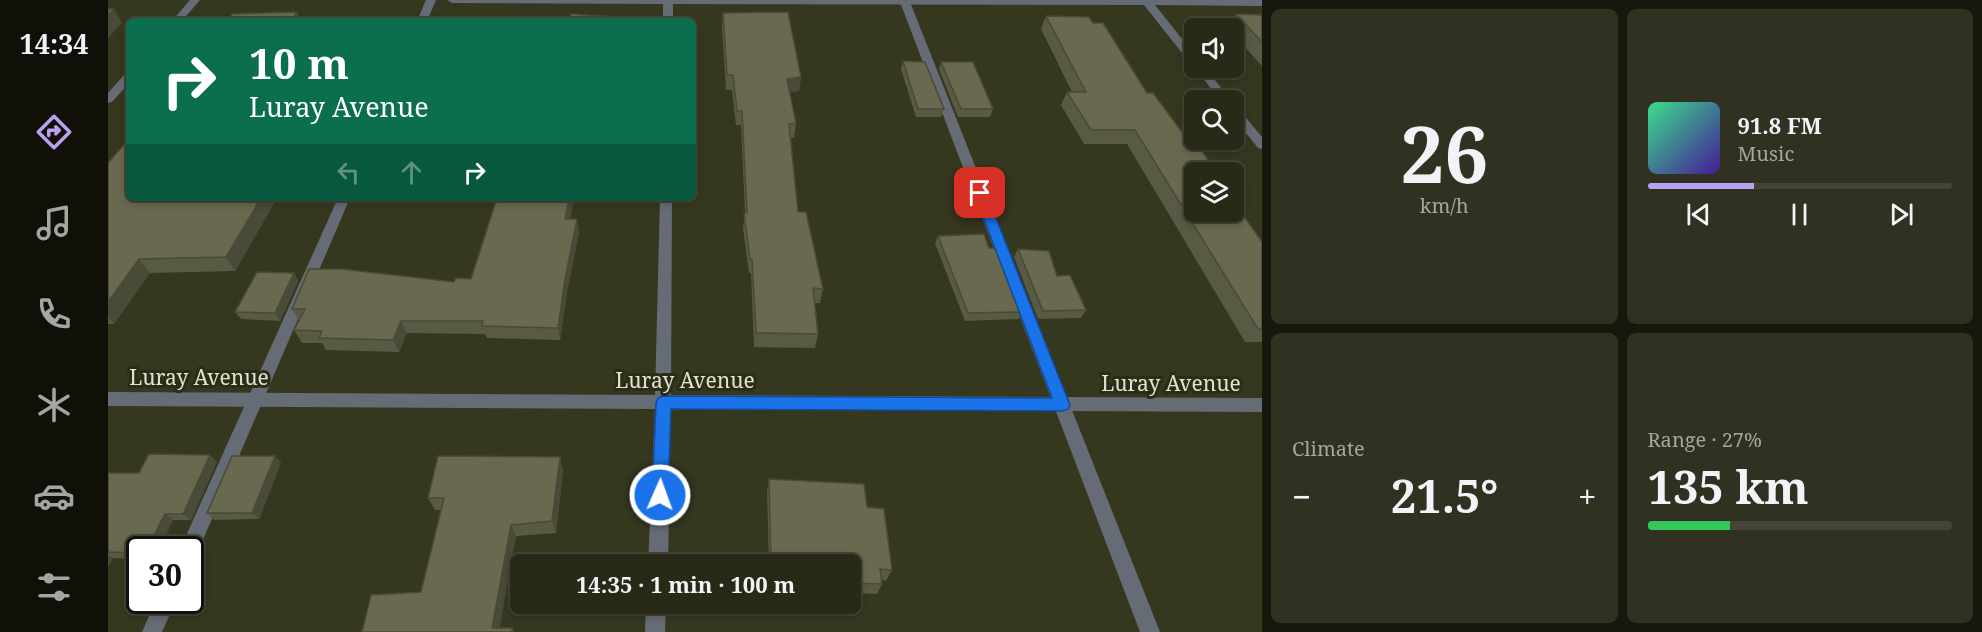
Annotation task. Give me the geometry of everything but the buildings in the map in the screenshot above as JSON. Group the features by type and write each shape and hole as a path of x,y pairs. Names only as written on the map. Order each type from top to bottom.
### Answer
{"street":[{"path":"180,18 195,0"},
{"path":"423,18 431,0"},
{"path":"452,0 1262,3"},
{"path":"668,1 668,18"},
{"path":"1146,1 1184,48"},
{"path":"905,2 1150,632"},
{"path":"1208,78 1218,90"},
{"path":"108,100 126,79"},
{"path":"1244,123 1262,145"},
{"path":"195,536 343,201"},
{"path":"658,554 666,201"},
{"name":"Luray Avenue","path":"108,399 1262,405"},
{"path":"152,632 160,614"},
{"path":"656,614 656,632"}],"route":[{"path":"660,495 663,403 1062,405 980,193"}]}
